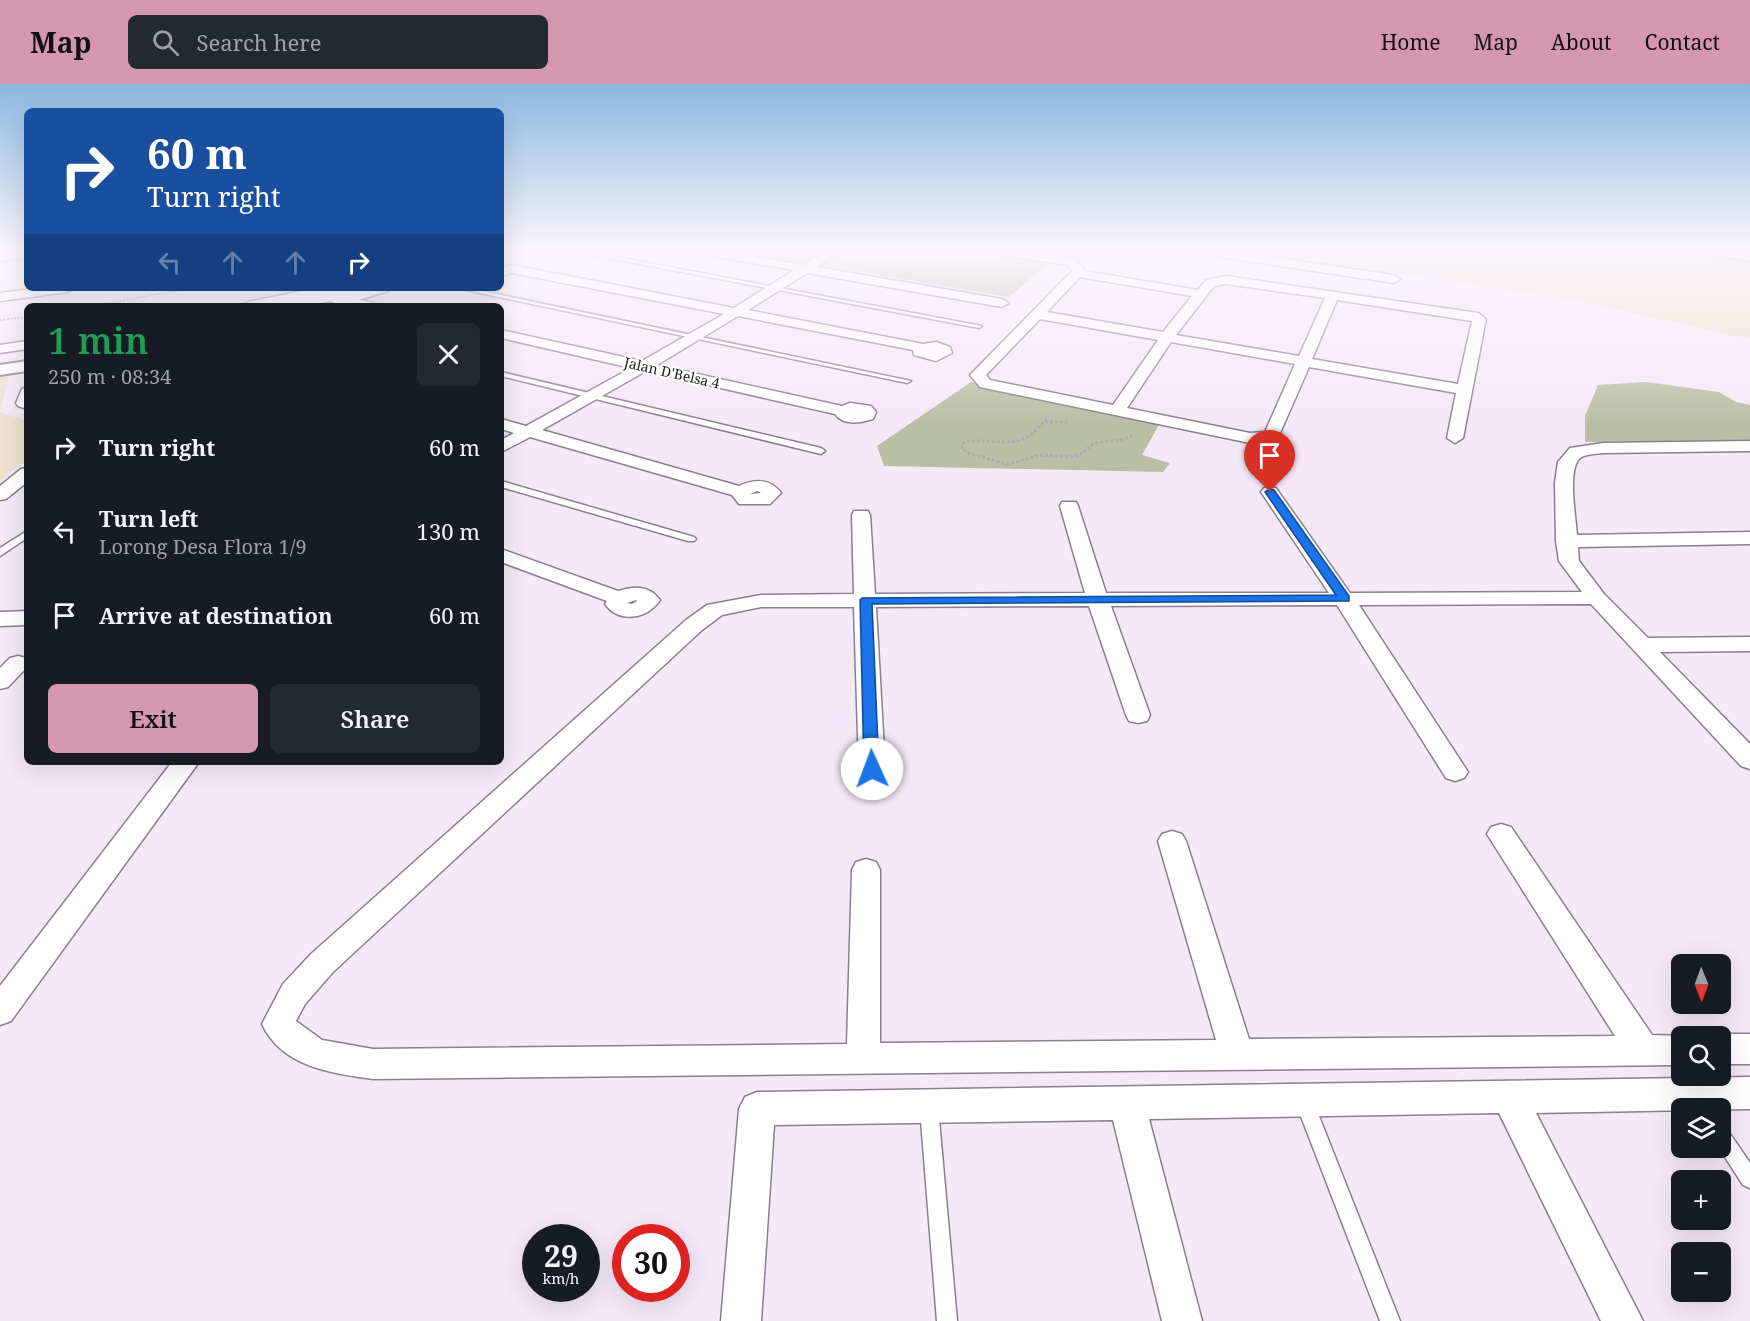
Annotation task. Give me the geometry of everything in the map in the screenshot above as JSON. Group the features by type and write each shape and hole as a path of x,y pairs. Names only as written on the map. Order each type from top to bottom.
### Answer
{"street":[{"path":"717,310 923,348"},
{"path":"504,445 694,338 739,310"},
{"path":"1039,310 978,375 985,384 1250,438 1271,436 1327,310"},
{"path":"1118,410 1167,337 1189,310"},
{"path":"1426,310 1479,318 1455,438"},
{"path":"1035,314 1465,390"},
{"name":"Jalan D'Belsa 4","path":"504,335 844,411"},
{"path":"0,349 24,345"},
{"path":"0,363 24,359"},
{"path":"0,370 24,366"},
{"path":"504,425 741,492"},
{"path":"1750,446 1603,447 1576,452 1567,462 1564,483 1569,561 1597,598 1750,760"},
{"path":"0,495 24,475"},
{"path":"1270,492 1344,598 1455,771"},
{"path":"1069,506 1098,600 1138,715"},
{"path":"861,515 872,769"},
{"path":"1566,541 1750,538"},
{"path":"504,556 619,598"},
{"path":"1597,598 761,601 715,610 694,625 322,963 294,994 278,1024 290,1040 320,1056 373,1064 1671,1050"},
{"path":"0,619 24,618"},
{"path":"1641,645 1750,644"},
{"path":"0,682 18,663"},
{"path":"0,1011 184,765"},
{"path":"1502,834 1643,1050"},
{"path":"1173,841 1238,1055"},
{"path":"863,1058 866,870"},
{"path":"1731,1050 1750,1049"},
{"path":"1718,1098 1750,1093"},
{"path":"1509,1097 1623,1321"},
{"path":"741,1321 757,1109 1509,1097 1671,1100"},
{"path":"1127,1103 1182,1321"}],"lane":[{"path":"561,310 907,381"},
{"path":"888,310 979,326"},
{"path":"504,375 821,451"},
{"path":"504,485 691,539"},
{"path":"0,554 24,536"},
{"path":"1304,1100 1390,1321"},
{"path":"929,1106 947,1321"},
{"path":"1731,1150 1750,1179"}],"path":[{"path":"0,320 24,317"},
{"path":"1047,419 1024,439 1010,441 972,439 963,443 962,449 970,454 1007,464 1017,464 1041,454 1071,457 1080,455 1094,443 1132,438 1153,417"}],"shaded area":[{"path":"1618,310 1750,310 1750,339"},
{"path":"9,374 0,412 0,375"},
{"path":"0,412 24,420 24,462 0,481"}],"green space":[{"path":"971,382 1160,423 1142,455 1170,463 1163,472 884,466 877,446"},
{"path":"1646,382 1719,392 1736,402 1750,405 1750,440 1585,442 1585,416 1598,385"}],"route":[{"path":"872,769 866,600 1344,598 1270,492"}]}
